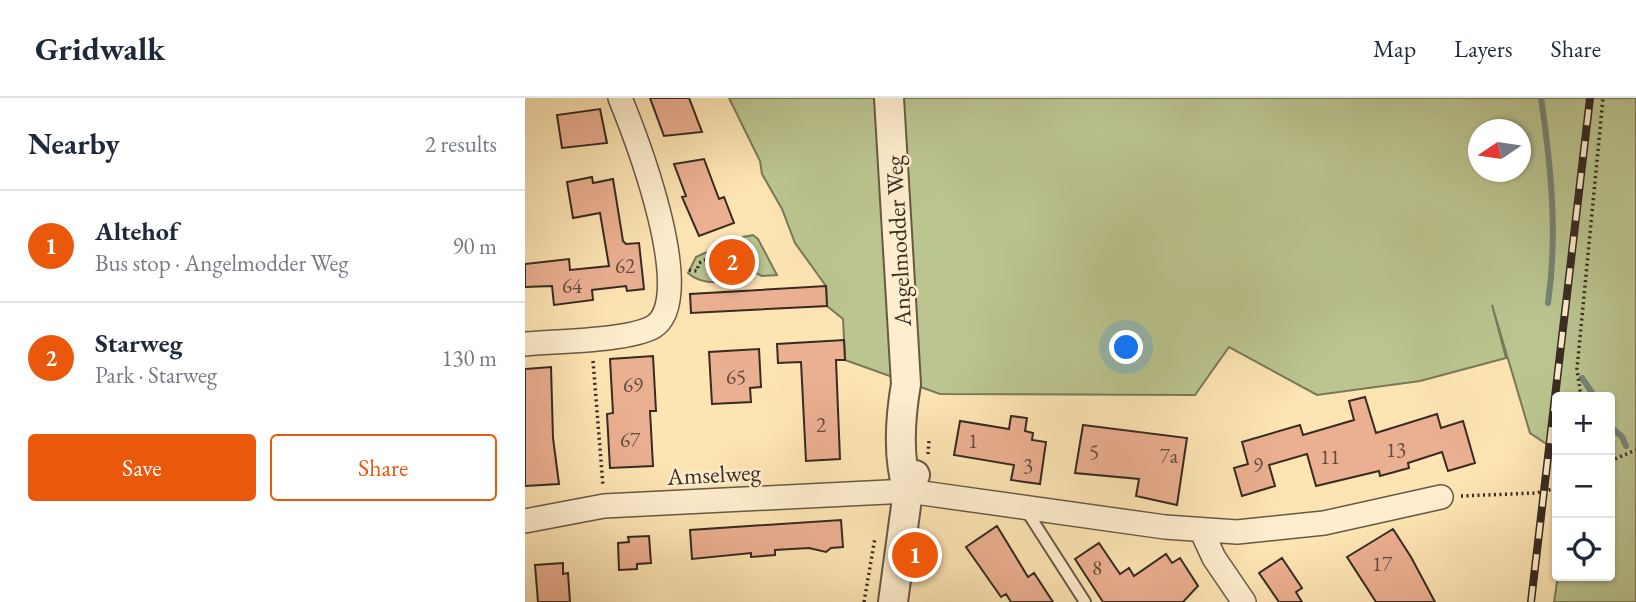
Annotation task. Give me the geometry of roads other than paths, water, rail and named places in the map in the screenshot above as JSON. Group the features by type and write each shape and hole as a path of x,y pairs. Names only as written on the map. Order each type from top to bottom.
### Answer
{"street":[{"path":"525,344 591,338 653,327 665,315 670,272 646,163 620,98"},
{"name":"Angelmodder Weg","path":"889,98 906,384 918,428 917,467 908,491 893,602"},
{"name":"Amselweg","path":"525,521 604,506 908,491 1201,530 1237,532 1324,523 1441,497"},
{"path":"1201,530 1214,558 1244,602"}],"lane":[{"path":"1024,507 1085,602"}],"waterway":[{"path":"1541,98 1548,149 1553,226 1548,303"},
{"path":"1582,378 1592,392"},
{"path":"1615,431 1626,446"}],"railway":[{"path":"1531,602 1590,98"}],"place":[{"name":"Starweg","path":"732,262"},
{"name":"Altehof","path":"915,555"}]}
